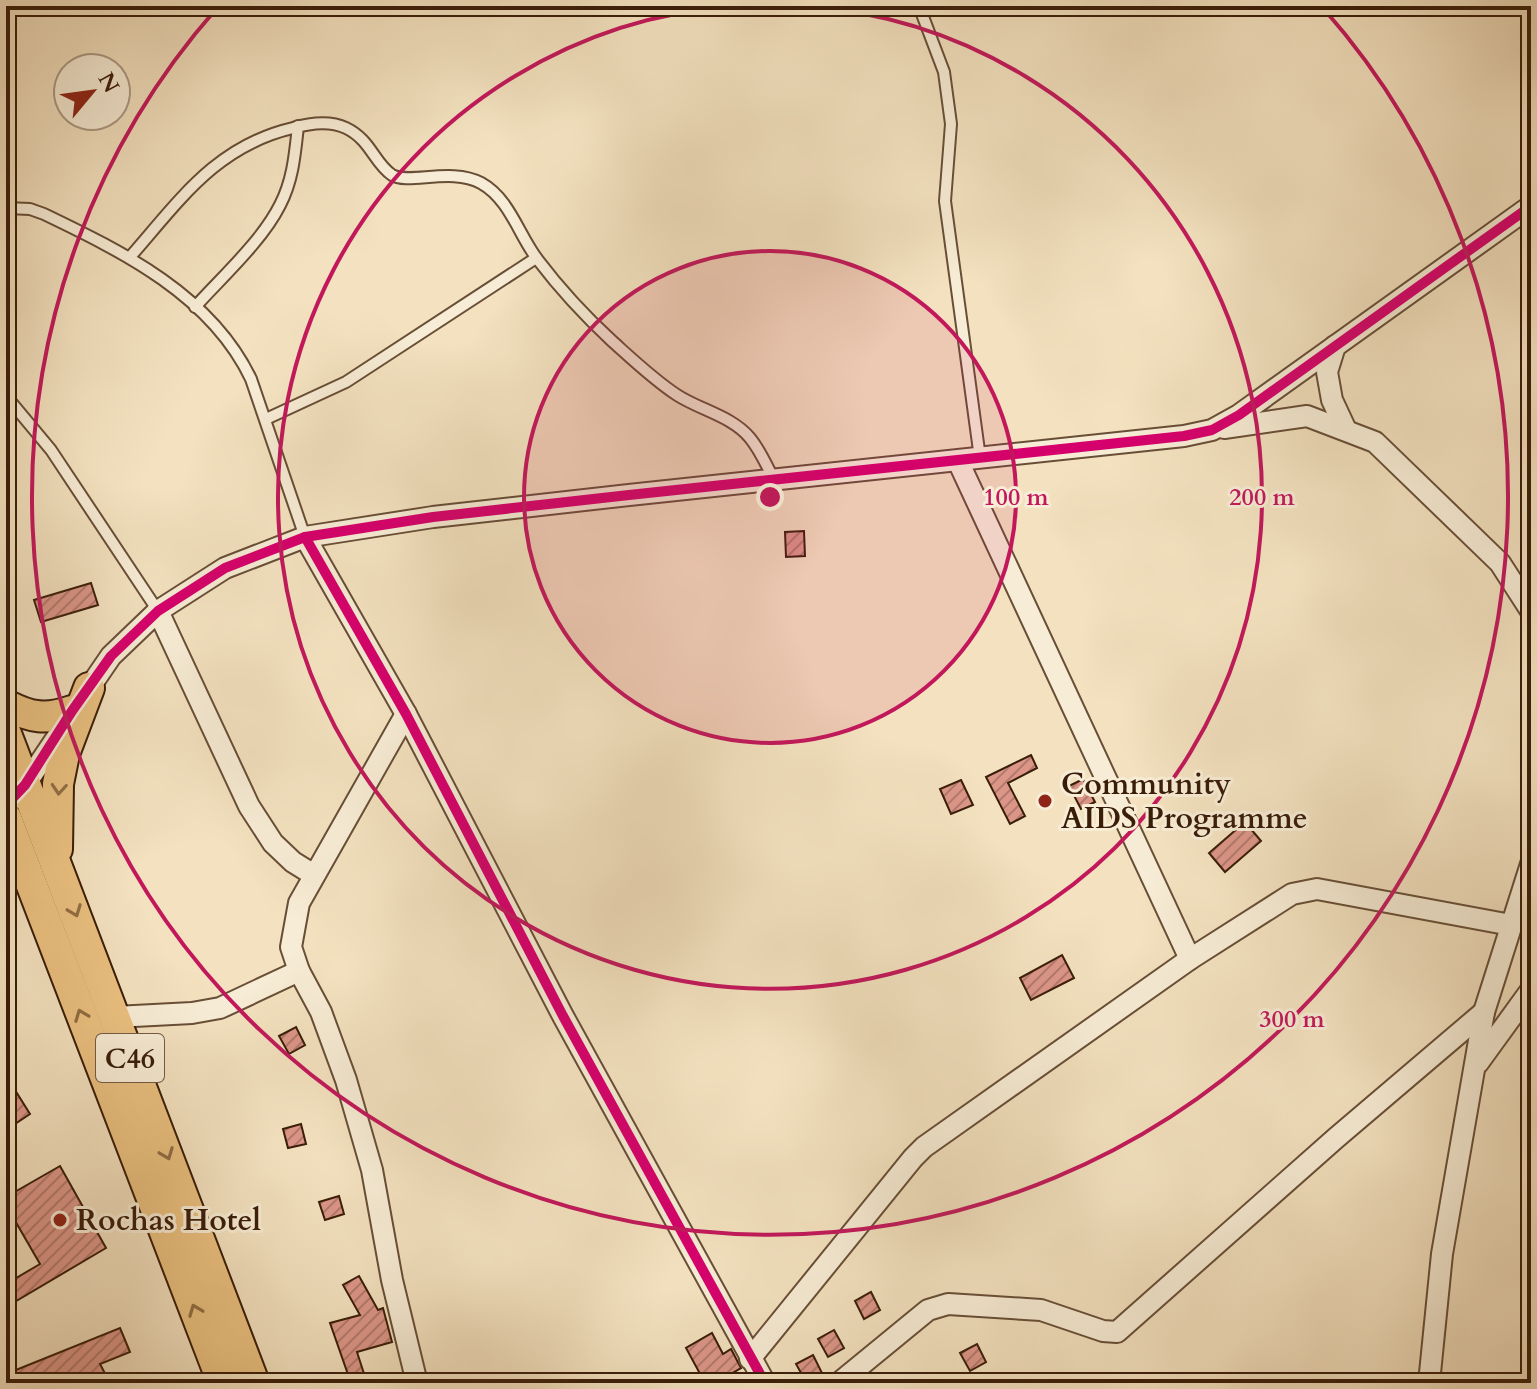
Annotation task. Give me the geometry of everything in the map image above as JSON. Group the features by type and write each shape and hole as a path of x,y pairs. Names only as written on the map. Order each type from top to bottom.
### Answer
{"main road":[{"path":"6,705 36,718 54,717 81,699"},
{"path":"56,862 58,784 81,699"},
{"name":"C46","path":"6,734 16,795 56,862 254,1383"},
{"name":"C46","path":"6,818 13,848 223,1383"}],"street":[{"path":"1212,430 1239,415 1531,206"},
{"path":"1335,346 1327,372 1332,400 1346,430"},
{"path":"16,795 111,656 158,611 225,568 305,537 433,517 1184,436 1307,416 1375,442 1500,563 1531,611"},
{"path":"958,461 1190,959"},
{"path":"305,537 406,714 563,1016 765,1383"},
{"path":"158,611 249,806 273,843 293,862 314,875"},
{"path":"406,714 299,903 291,947 299,971 321,1012 346,1080 368,1155 392,1280 417,1383"},
{"path":"1429,1383 1442,1254 1484,1012 1531,864"},
{"path":"750,1359 924,1147 1190,959 1303,890 1317,889 1511,925"},
{"path":"115,1017 192,1013 220,1008 299,971"},
{"path":"1474,1070 1531,990"},
{"path":"839,1383 928,1310 948,1304 1041,1310 1103,1331 1117,1332 1484,1012"}],"lane":[{"path":"919,6 944,72 951,124 945,201 980,458"},
{"path":"130,257 212,167 242,145 298,126 316,123 341,126 370,147 391,174 401,178 458,175 481,183 506,206 536,258 573,302 612,341 677,396 726,419 749,436 774,480"},
{"path":"195,307 245,251 280,205 293,169 298,126"},
{"path":"6,208 30,209 44,214 130,257 195,307 245,365 305,537"},
{"path":"266,419 346,382 536,258"},
{"path":"6,396 51,450 158,611"}],"building":[{"path":"804,531 805,556 786,557 785,532"},
{"path":"91,583 98,605 41,622 34,600"},
{"path":"1031,755 1037,768 1008,783 1025,816 1010,824 986,777"},
{"path":"1083,779 1095,802 1081,809 1069,786"},
{"path":"961,780 973,805 951,814 940,789"},
{"path":"1245,822 1261,841 1225,872 1209,853"},
{"path":"1062,955 1074,978 1031,1000 1020,978"},
{"path":"296,1027 305,1045 289,1054 279,1036"},
{"path":"15,1090 30,1114 6,1130 6,1096"},
{"path":"301,1124 306,1144 288,1148 283,1129"},
{"path":"60,1166 106,1248 6,1307 6,1284 40,1264 14,1219 6,1224 6,1197"},
{"path":"339,1196 344,1214 325,1220 319,1202"},
{"path":"359,1276 378,1310 383,1308 392,1342 357,1352 366,1380 351,1383 330,1323 360,1315 343,1285"},
{"path":"871,1292 880,1310 864,1319 855,1301"},
{"path":"120,1328 130,1352 100,1364 110,1383 6,1383 6,1374"},
{"path":"834,1330 844,1348 828,1357 818,1339"},
{"path":"712,1333 723,1354 731,1349 741,1368 715,1383 705,1383 686,1348"},
{"path":"977,1344 986,1362 970,1371 960,1353"},
{"path":"813,1355 822,1373 806,1382 796,1364"}],"cycle path":[{"path":"6,805 25,785 111,656 158,611 225,568 305,537 433,517 1184,436 1212,430 1239,415 1531,206"},
{"path":"305,537 406,714 563,1016 765,1383"}],"place":[{"name":"Community AIDS Programme","path":"1045,801"},
{"name":"Rochas Hotel","path":"60,1220"}]}
